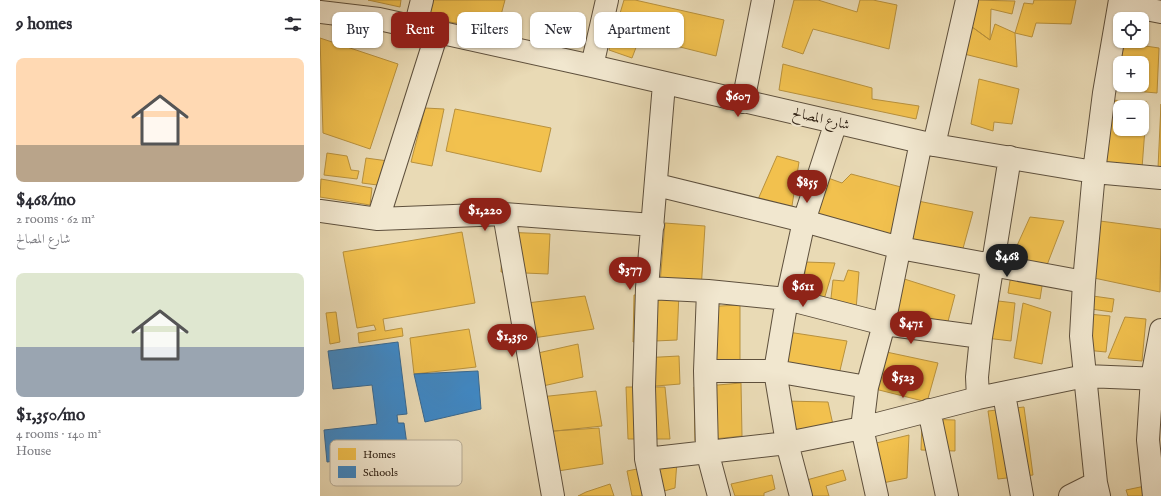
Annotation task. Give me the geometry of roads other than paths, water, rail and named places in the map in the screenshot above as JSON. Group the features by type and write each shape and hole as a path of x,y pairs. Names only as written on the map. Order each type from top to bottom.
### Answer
{"street":[{"path":"419,12 422,0"},
{"path":"592,66 607,0"},
{"path":"743,102 763,0"},
{"path":"877,496 862,428 868,388 884,324 900,248 967,0"},
{"path":"1070,496 1098,490 1084,376 1081,336 1084,282 1094,172 1104,93 1120,2 1161,12"},
{"name":"شارع المصالح","path":"320,12 379,19 391,22"},
{"name":"شارع المصالح","path":"449,36 592,66 664,84 928,143 1094,172 1161,178"},
{"path":"378,219 432,48"},
{"path":"654,496 646,460 644,393 647,288 657,185 658,137 664,84"},
{"path":"801,496 787,443 775,372 787,299 804,221 836,122"},
{"path":"978,398 977,378 980,337 1010,157"},
{"path":"657,185 804,221 900,248 1084,282"},
{"path":"320,211 378,219 504,214 653,225"},
{"path":"504,214 553,496"},
{"path":"647,288 708,291 787,299 884,324 980,337"},
{"path":"708,291 705,371 707,451 719,496"},
{"path":"1154,496 1148,440 1157,379 1161,330"},
{"path":"705,371 775,372 868,388"},
{"path":"646,460 707,451 787,443 862,428 978,398 1004,394 1084,376 1157,379"},
{"path":"1004,394 1022,496"},
{"path":"929,410 947,496"}]}
